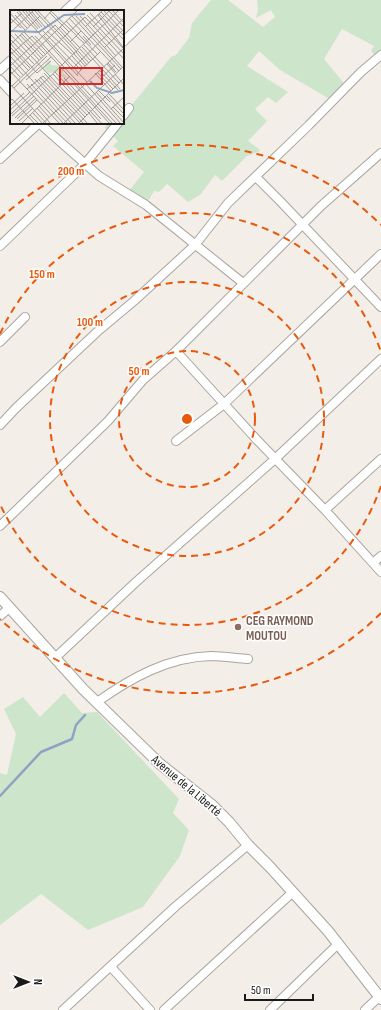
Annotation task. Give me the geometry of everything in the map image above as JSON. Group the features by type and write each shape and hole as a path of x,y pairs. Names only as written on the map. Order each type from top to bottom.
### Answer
{"street":[{"path":"66,10 77,0"},
{"path":"124,41 167,0"},
{"path":"0,425 97,332 195,245 228,203 361,72 381,55"},
{"path":"0,70 10,61"},
{"path":"0,80 10,91"},
{"path":"124,115 129,108"},
{"path":"0,159 38,124"},
{"path":"40,124 85,164 111,184 146,205 244,283"},
{"path":"0,246 85,164 117,124"},
{"path":"0,526 108,421 143,380 176,351 303,224 381,153"},
{"path":"256,177 381,306"},
{"path":"176,441 224,404 381,254"},
{"path":"0,342 26,317"},
{"path":"176,351 381,572"},
{"path":"55,658 136,582 275,459 381,359"},
{"path":"325,510 381,459"},
{"path":"373,563 381,556"},
{"name":"Avenue de la Liberté","path":"0,598 97,702 160,764 212,805 229,822 338,944 380,997"},
{"path":"0,616 9,608"},
{"path":"97,702 121,685 138,676 170,663 191,658 210,656 248,659"},
{"path":"64,1010 176,906 248,845"},
{"path":"164,1010 293,892"},
{"path":"270,1010 338,944"},
{"path":"111,967 150,1010"},
{"path":"365,1010 380,997"}],"green space":[{"path":"211,0 228,0 263,27 275,17 271,10 256,18 258,9 257,0 381,0 381,55 378,58 371,51 374,46 342,29 324,59 347,87 333,101 280,70 259,51 247,66 288,92 276,103 268,97 255,109 267,121 248,141 260,151 247,156 222,181 215,175 200,195 188,202 167,184 159,192 154,191 144,208 128,192 144,172 113,146 118,141 105,128 107,124 124,124 124,107 131,106 171,57 176,55 189,38 192,23"},
{"path":"64,693 82,713 97,712 179,799 173,813 189,830 180,856 143,907 88,930 41,894 0,925 0,773 7,775 16,734 4,709 23,697 40,717"}],"waterway":[{"path":"0,796 41,752 72,739 76,725 85,715"}],"place":[{"name":"CEG RAYMOND MOUTOU","path":"238,627"}]}
